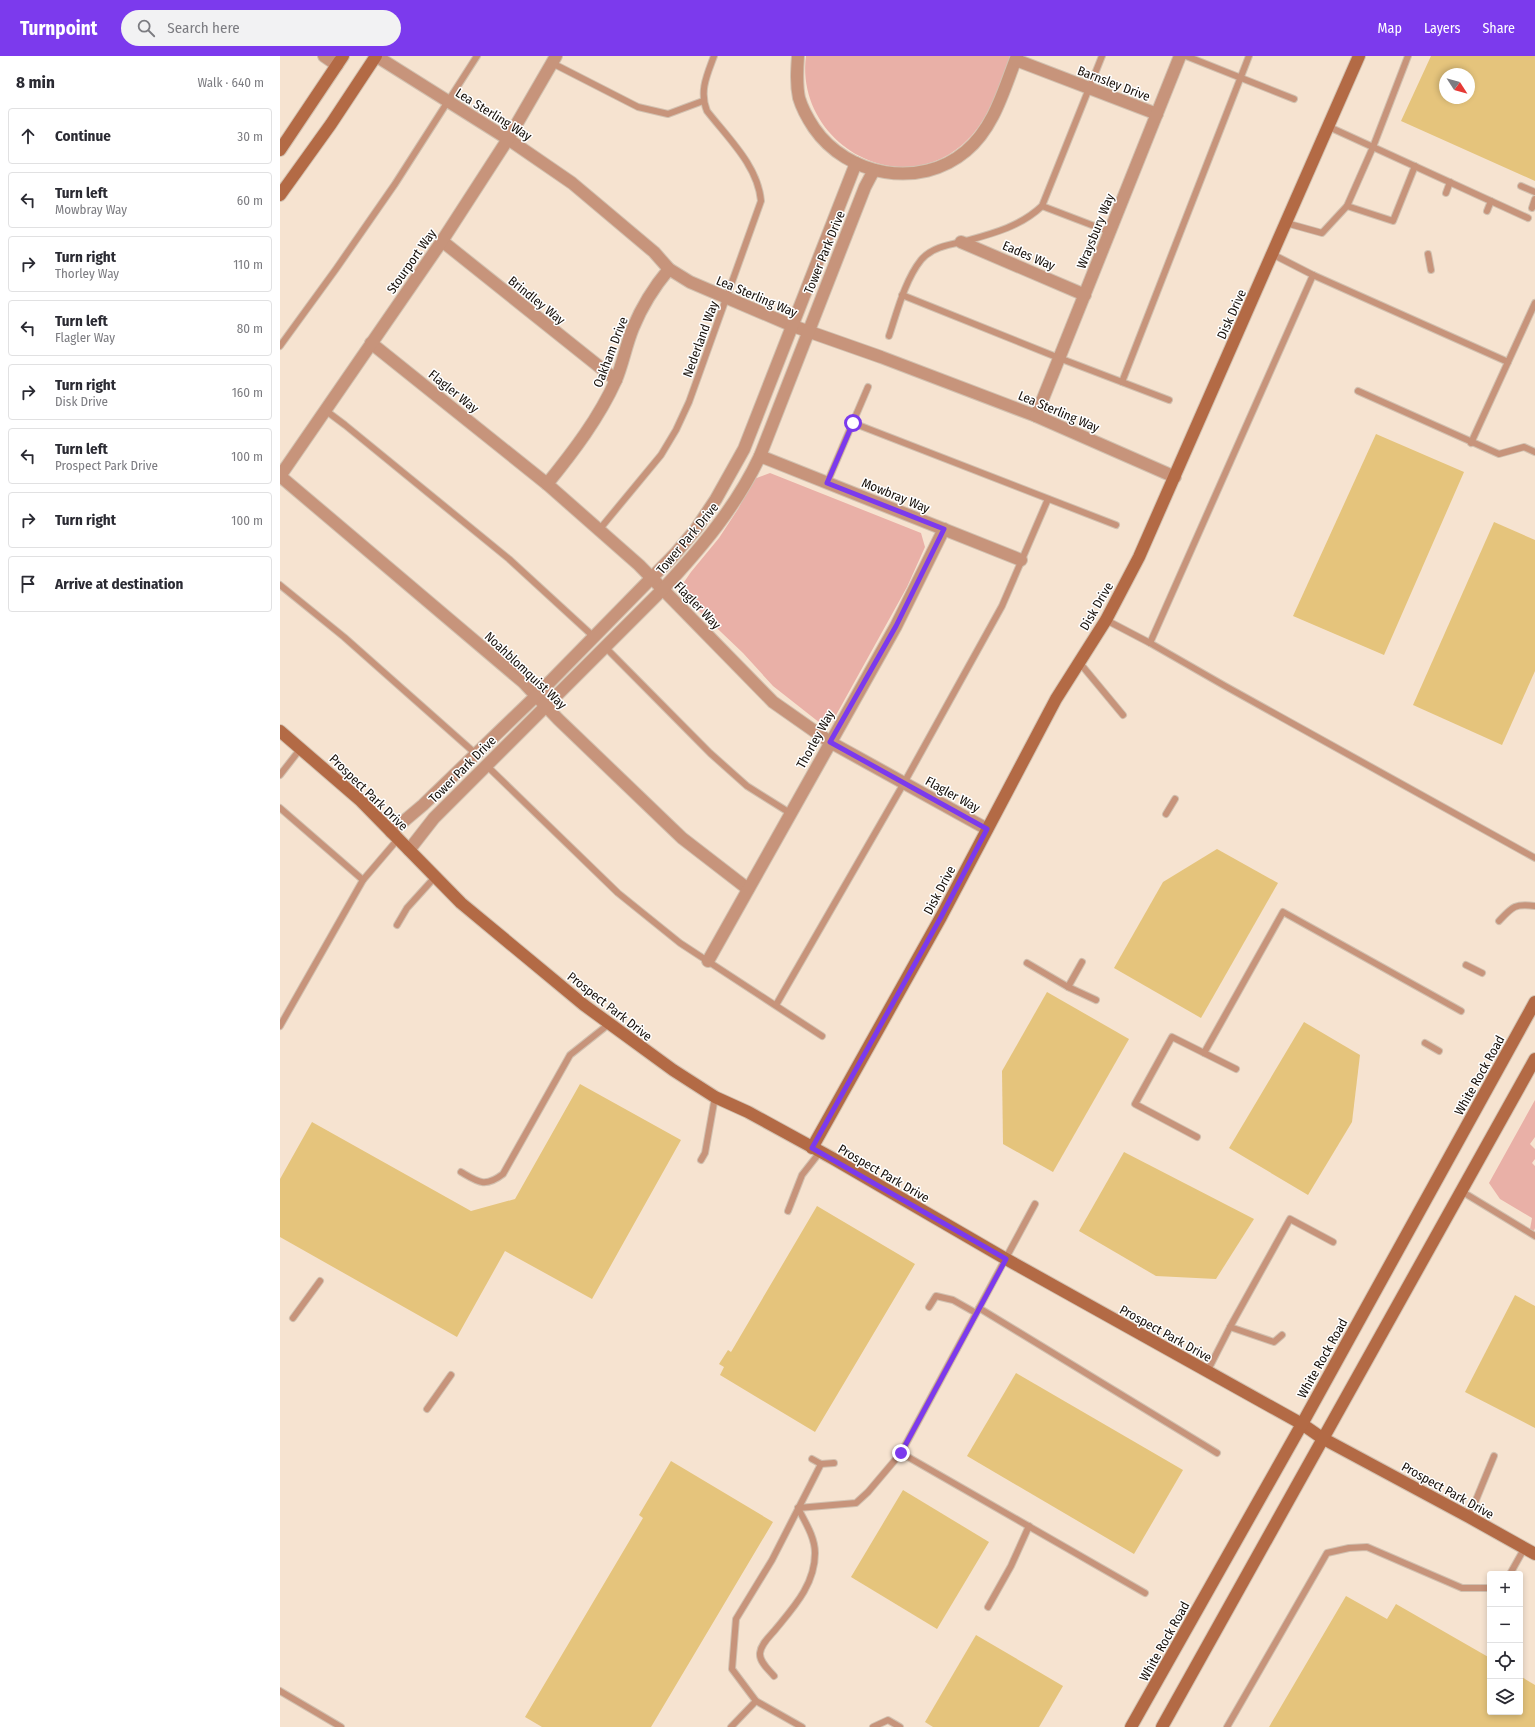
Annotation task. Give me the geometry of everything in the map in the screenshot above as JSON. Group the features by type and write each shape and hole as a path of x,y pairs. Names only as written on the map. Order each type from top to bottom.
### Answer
{"street":[{"path":"280,150 340,61 324,56"},
{"path":"280,196 331,124 376,56"},
{"name":"Lea Sterling Way","path":"376,56 508,139 572,183 654,252 669,269 690,282 793,326 881,357 1036,416 1175,477"},
{"path":"798,56 796,77 800,99 809,120 820,136 835,151 856,163 874,170 900,174 920,172 945,165 966,151 983,134 994,113 1016,58"},
{"name":"Wraysbury Way","path":"1036,416 1180,56"},
{"name":"Disk Drive","path":"816,1150 1056,699 1106,620 1139,557 1358,56"},
{"name":"Barnsley Drive","path":"1016,58 1157,114"},
{"name":"Stourport Way","path":"280,476 442,241 508,139 554,60"},
{"name":"Tower Park Drive","path":"395,836 423,805 536,696 652,578 696,529 732,472 744,448 856,163"},
{"name":"Tower Park Drive","path":"409,850 434,818 663,589 723,520 738,497 760,456 807,331 865,187 874,170"},
{"name":"Brindley Way","path":"442,241 616,380"},
{"name":"Eades Way","path":"961,242 1085,295"},
{"name":"Oakham Drive","path":"548,484 587,432 604,404 616,380 632,329 641,310 654,287 669,269"},
{"name":"Flagler Way","path":"371,343 548,484 652,578 773,702 830,742 987,829"},
{"name":"Mowbray Way","path":"760,456 1021,560"},
{"name":"Noahblomquist Way","path":"280,476 523,682 682,838 748,889"},
{"name":"Thorley Way","path":"708,961 896,626 944,529"},
{"name":"Prospect Park Drive","path":"281,733 301,748 361,801 461,903 584,1005 648,1053 715,1097 748,1112 1006,1259 1302,1424 1322,1438 1469,1516 1530,1552"},
{"name":"White Rock Road","path":"1131,1727 1302,1424 1535,1002"},
{"path":"1162,1727 1535,1059"}],"lane":[{"path":"280,346 395,184 476,56"},
{"path":"554,60 638,107 668,114 703,101 703,83 714,56"},
{"path":"888,336 902,296 916,266 926,254 944,246 1014,226 1034,214 1042,206 1102,56"},
{"path":"1186,56 1294,99"},
{"path":"1122,382 1249,56"},
{"path":"1286,223 1322,233 1347,206 1373,147 1408,56"},
{"name":"Nederland Way","path":"599,530 661,455 676,430 689,402 757,216 761,201 760,188 750,167 707,111 703,101"},
{"path":"1327,126 1528,218"},
{"path":"1347,206 1393,222 1415,166"},
{"path":"1446,193 1450,182"},
{"path":"1520,186 1535,192"},
{"path":"1532,208 1535,199"},
{"path":"1487,211 1491,201"},
{"path":"1042,206 1110,232"},
{"path":"1272,254 1313,275 1508,362"},
{"path":"1428,254 1430,270"},
{"path":"1150,642 1313,275"},
{"path":"902,296 1169,400"},
{"path":"1471,443 1535,303"},
{"path":"827,483 868,387"},
{"path":"1358,391 1471,443 1499,454 1524,447 1535,452"},
{"path":"325,410 509,559 594,637"},
{"path":"853,423 1116,525"},
{"path":"776,1006 904,783 1002,606 1048,499"},
{"path":"280,585 344,636 476,754"},
{"path":"1106,620 1150,642 1535,858"},
{"path":"605,647 710,753 747,786 790,813"},
{"path":"1079,662 1123,715"},
{"path":"280,775 301,748"},
{"path":"486,765 618,893 680,943 822,1036"},
{"path":"1166,814 1175,799"},
{"path":"280,808 363,880"},
{"path":"280,1026 363,880 395,836"},
{"path":"398,925 407,908 435,877"},
{"path":"1499,922 1508,911 1520,904 1535,906"},
{"path":"1204,1053 1283,912 1461,1011"},
{"path":"1068,987 1082,962"},
{"path":"1027,963 1068,987 1096,1000"},
{"path":"1466,965 1482,973"},
{"path":"461,1172 480,1182 493,1182 503,1174 570,1055 609,1024"},
{"path":"1197,1137 1135,1104 1172,1037 1236,1069"},
{"path":"1425,1043 1439,1051"},
{"path":"701,1160 705,1152 715,1097"},
{"path":"788,1211 802,1175 816,1150"},
{"path":"1461,1191 1535,1236"},
{"path":"798,1508 856,1503 868,1492 901,1453 1035,1204"},
{"path":"1207,1372 1230,1327 1290,1219 1333,1242"},
{"path":"293,1318 320,1281"},
{"path":"929,1307 936,1296 953,1300 978,1311 1216,1453"},
{"path":"1230,1327 1274,1342 1282,1335"},
{"path":"427,1409 451,1375"},
{"path":"901,1453 1145,1593"},
{"path":"1469,1516 1494,1456"},
{"path":"812,1459 821,1464 834,1463"},
{"path":"802,1727 756,1701 732,1669 736,1619 772,1560 821,1464"},
{"path":"774,1676 765,1666 760,1655 763,1645 796,1605 807,1588 813,1569 815,1553 810,1531 798,1508"},
{"path":"988,1607 1011,1566 1029,1526"},
{"path":"1228,1727 1327,1553 1349,1548 1367,1548 1462,1588 1487,1588"},
{"path":"1513,1571 1530,1552"},
{"path":"280,1691 341,1727"},
{"path":"731,1727 756,1701"},
{"path":"873,1727 888,1720 900,1727"}],"shaded area":[{"path":"806,56 1010,56 992,104 979,126 971,136 962,145 936,161 908,167 880,164 855,153 833,136 816,113 807,86"},
{"path":"770,473 921,533 925,547 907,587 835,717 820,723 773,686 743,653 700,612 682,598 682,585 719,538 738,509 754,479"},
{"path":"1535,1100 1535,1137 1530,1144 1535,1149 1535,1159 1532,1163 1535,1166 1534,1231 1530,1229 1532,1218 1500,1199 1489,1183"}],"building":[{"path":"1431,56 1535,56 1535,181 1401,121"},
{"path":"1376,434 1464,472 1384,655 1293,616"},
{"path":"1494,522 1535,540 1535,671 1502,745 1413,705"},
{"path":"1217,849 1278,883 1201,1018 1114,968 1163,882"},
{"path":"1047,992 1129,1039 1053,1172 1003,1144 1002,1071"},
{"path":"1304,1022 1360,1055 1352,1122 1308,1195 1229,1148"},
{"path":"580,1084 681,1140 592,1299 505,1251 457,1337 280,1237 280,1179 312,1122 471,1211 515,1199"},
{"path":"1124,1152 1254,1219 1216,1279 1156,1276 1079,1231"},
{"path":"817,1206 915,1264 815,1432 720,1375 724,1367 719,1364 728,1350 731,1352"},
{"path":"1515,1295 1535,1306 1535,1428 1465,1392"},
{"path":"1016,1373 1183,1470 1134,1554 967,1456"},
{"path":"671,1461 773,1522 651,1727 542,1727 525,1717 643,1518 639,1515"},
{"path":"903,1490 989,1542 937,1629 851,1577"},
{"path":"1346,1596 1387,1619 1396,1604 1487,1656 1487,1715 1523,1715 1523,1678 1535,1685 1535,1727 1269,1727"},
{"path":"976,1635 1063,1686 1039,1727 933,1727 925,1722"}],"route":[{"path":"853,423 827,483 944,529 896,626 830,742 987,829 941,917 812,1148 832,1158 1006,1259 901,1453"}]}
